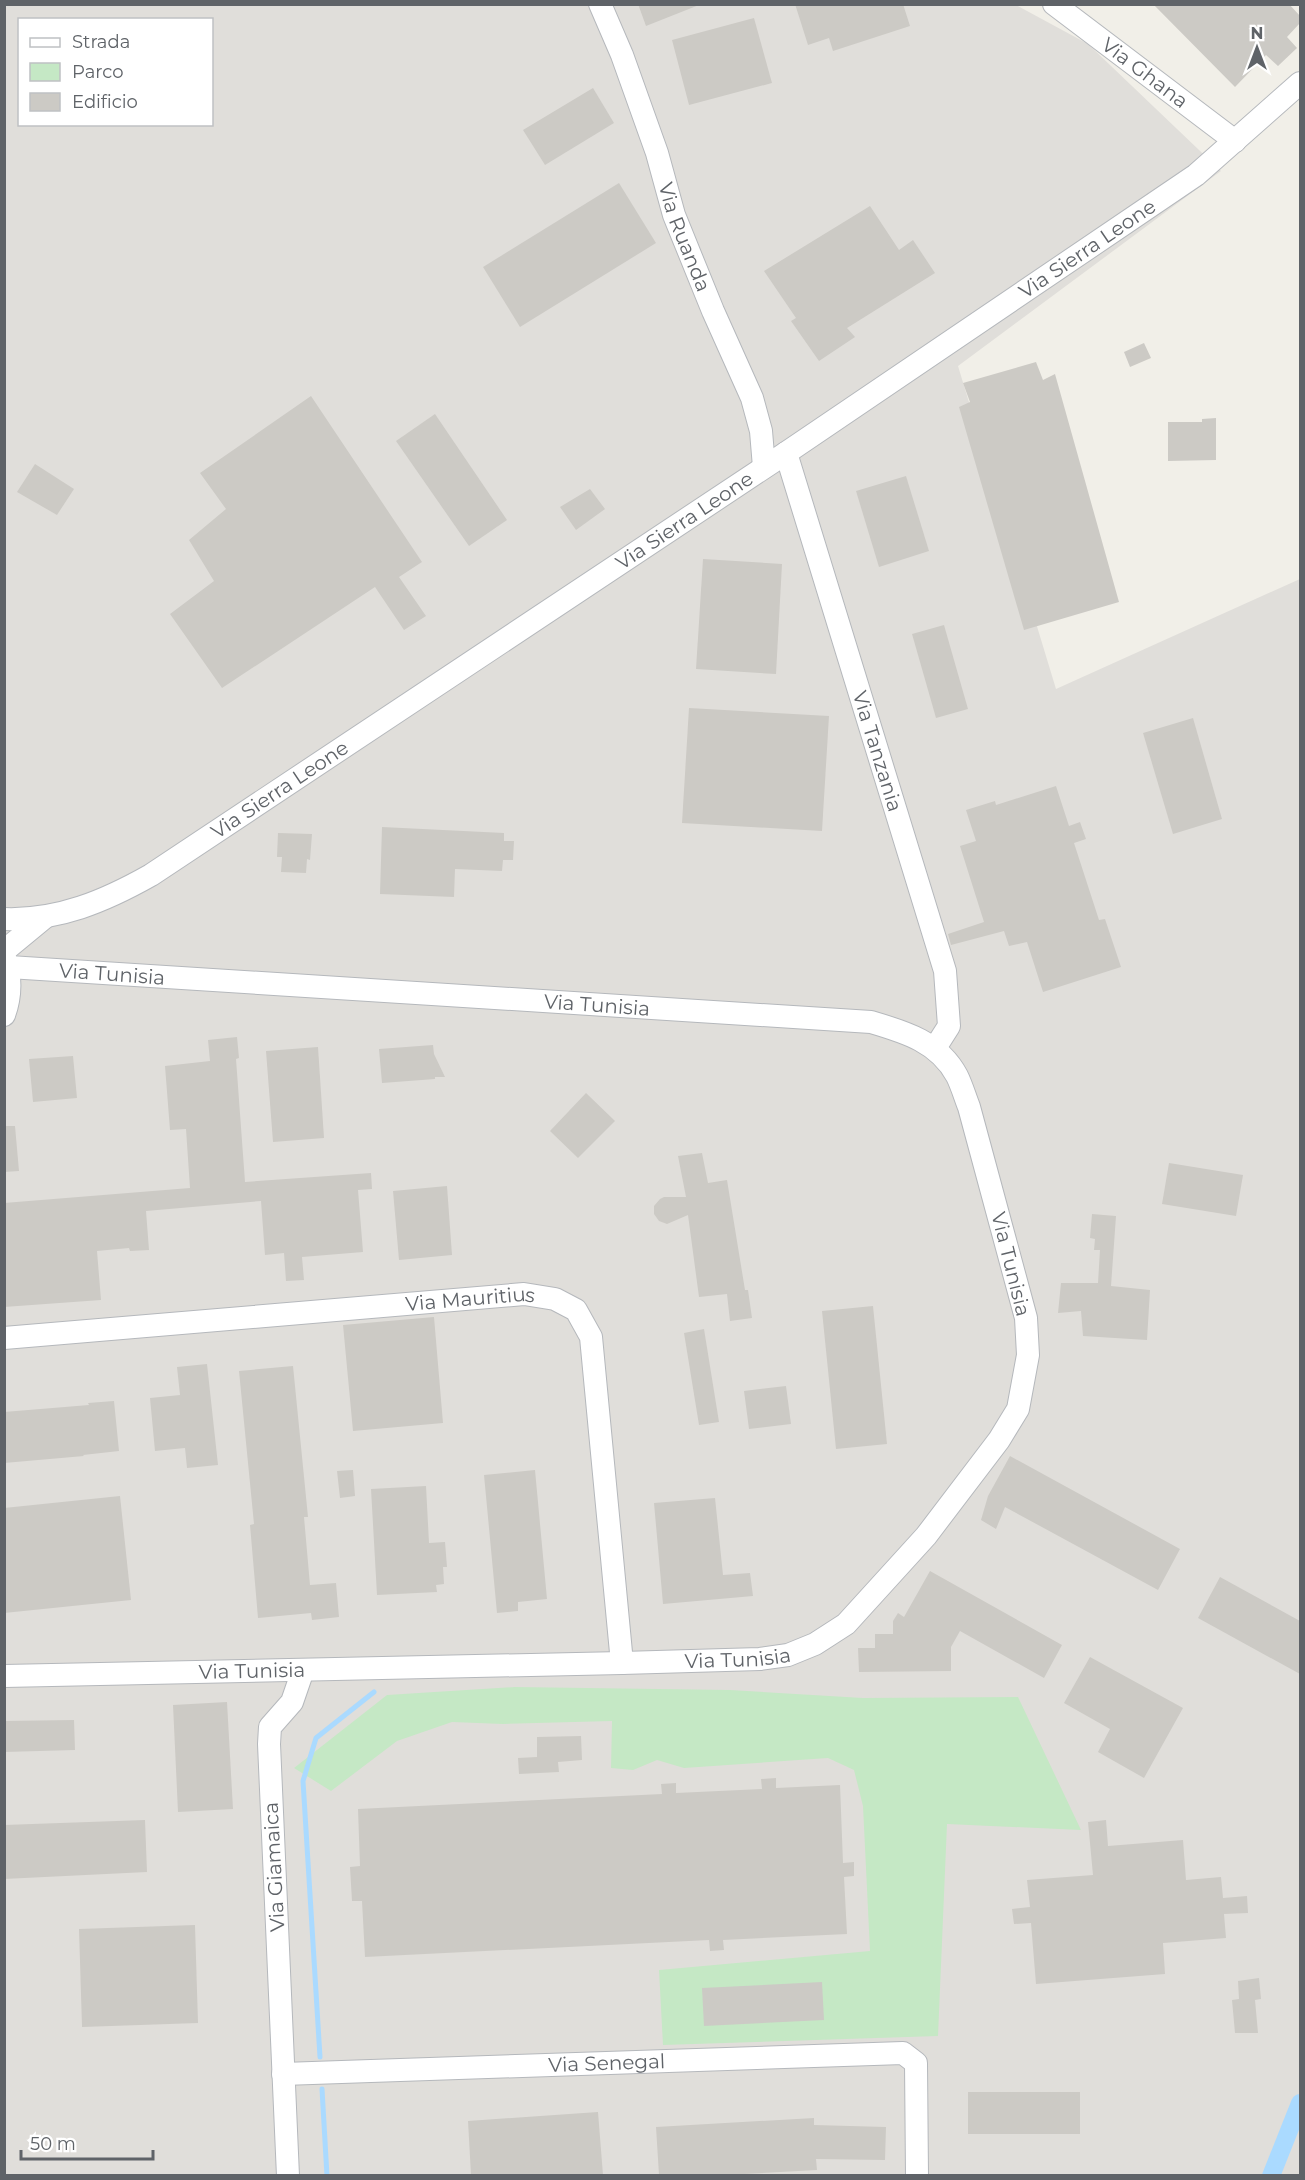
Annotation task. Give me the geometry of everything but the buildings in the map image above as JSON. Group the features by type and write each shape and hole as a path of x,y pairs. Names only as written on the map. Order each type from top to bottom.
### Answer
{"street":[{"name":"Via Ruanda","path":"600,4 626,66 657,153 674,215 752,398 761,431 764,467"},
{"name":"Via Ghana","path":"1054,4 1235,141"},
{"name":"Via Sierra Leone","path":"4,919 44,918 79,909 115,895 151,875 786,453 1196,175 1300,83"},
{"name":"Via Tanzania","path":"786,453 945,971 949,1026 935,1048"},
{"name":"Via Sierra Leone","path":"6,958 44,918"},
{"name":"Via Tunisia","path":"4,1676 622,1663 760,1659 788,1655 815,1644 846,1624 926,1536 999,1440 1018,1409 1028,1355 1026,1318 969,1107 957,1075 935,1048 905,1032 871,1022 6,958"},
{"path":"4,1015 9,1001 6,958"},
{"name":"Via Mauritius","path":"4,1338 524,1294 555,1299 576,1311 591,1337 622,1663"},
{"name":"Via Giamaica","path":"283,2074 269,1744 270,1728 292,1702 303,1670"},
{"name":"Via Senegal","path":"283,2074 903,2053 916,2063 917,2175"},
{"path":"283,2074 288,2175"}],"shaded area":[{"path":"5,5 1016,5 1088,44 1221,171 958,366 1056,689 1300,579 1300,2175 5,2176"}],"green space":[{"path":"515,1687 730,1690 863,1698 1018,1697 1081,1830 947,1824 938,2036 663,2045 659,1970 870,1951 863,1806 854,1770 828,1758 684,1768 657,1760 633,1770 611,1768 612,1721 503,1724 452,1722 397,1741 331,1791 294,1768 387,1695"}],"waterway":[{"path":"320,2057 303,1781 316,1738 374,1692"},
{"path":"322,2089 327,2176"},
{"path":"1271,2176 1300,2103"}]}
